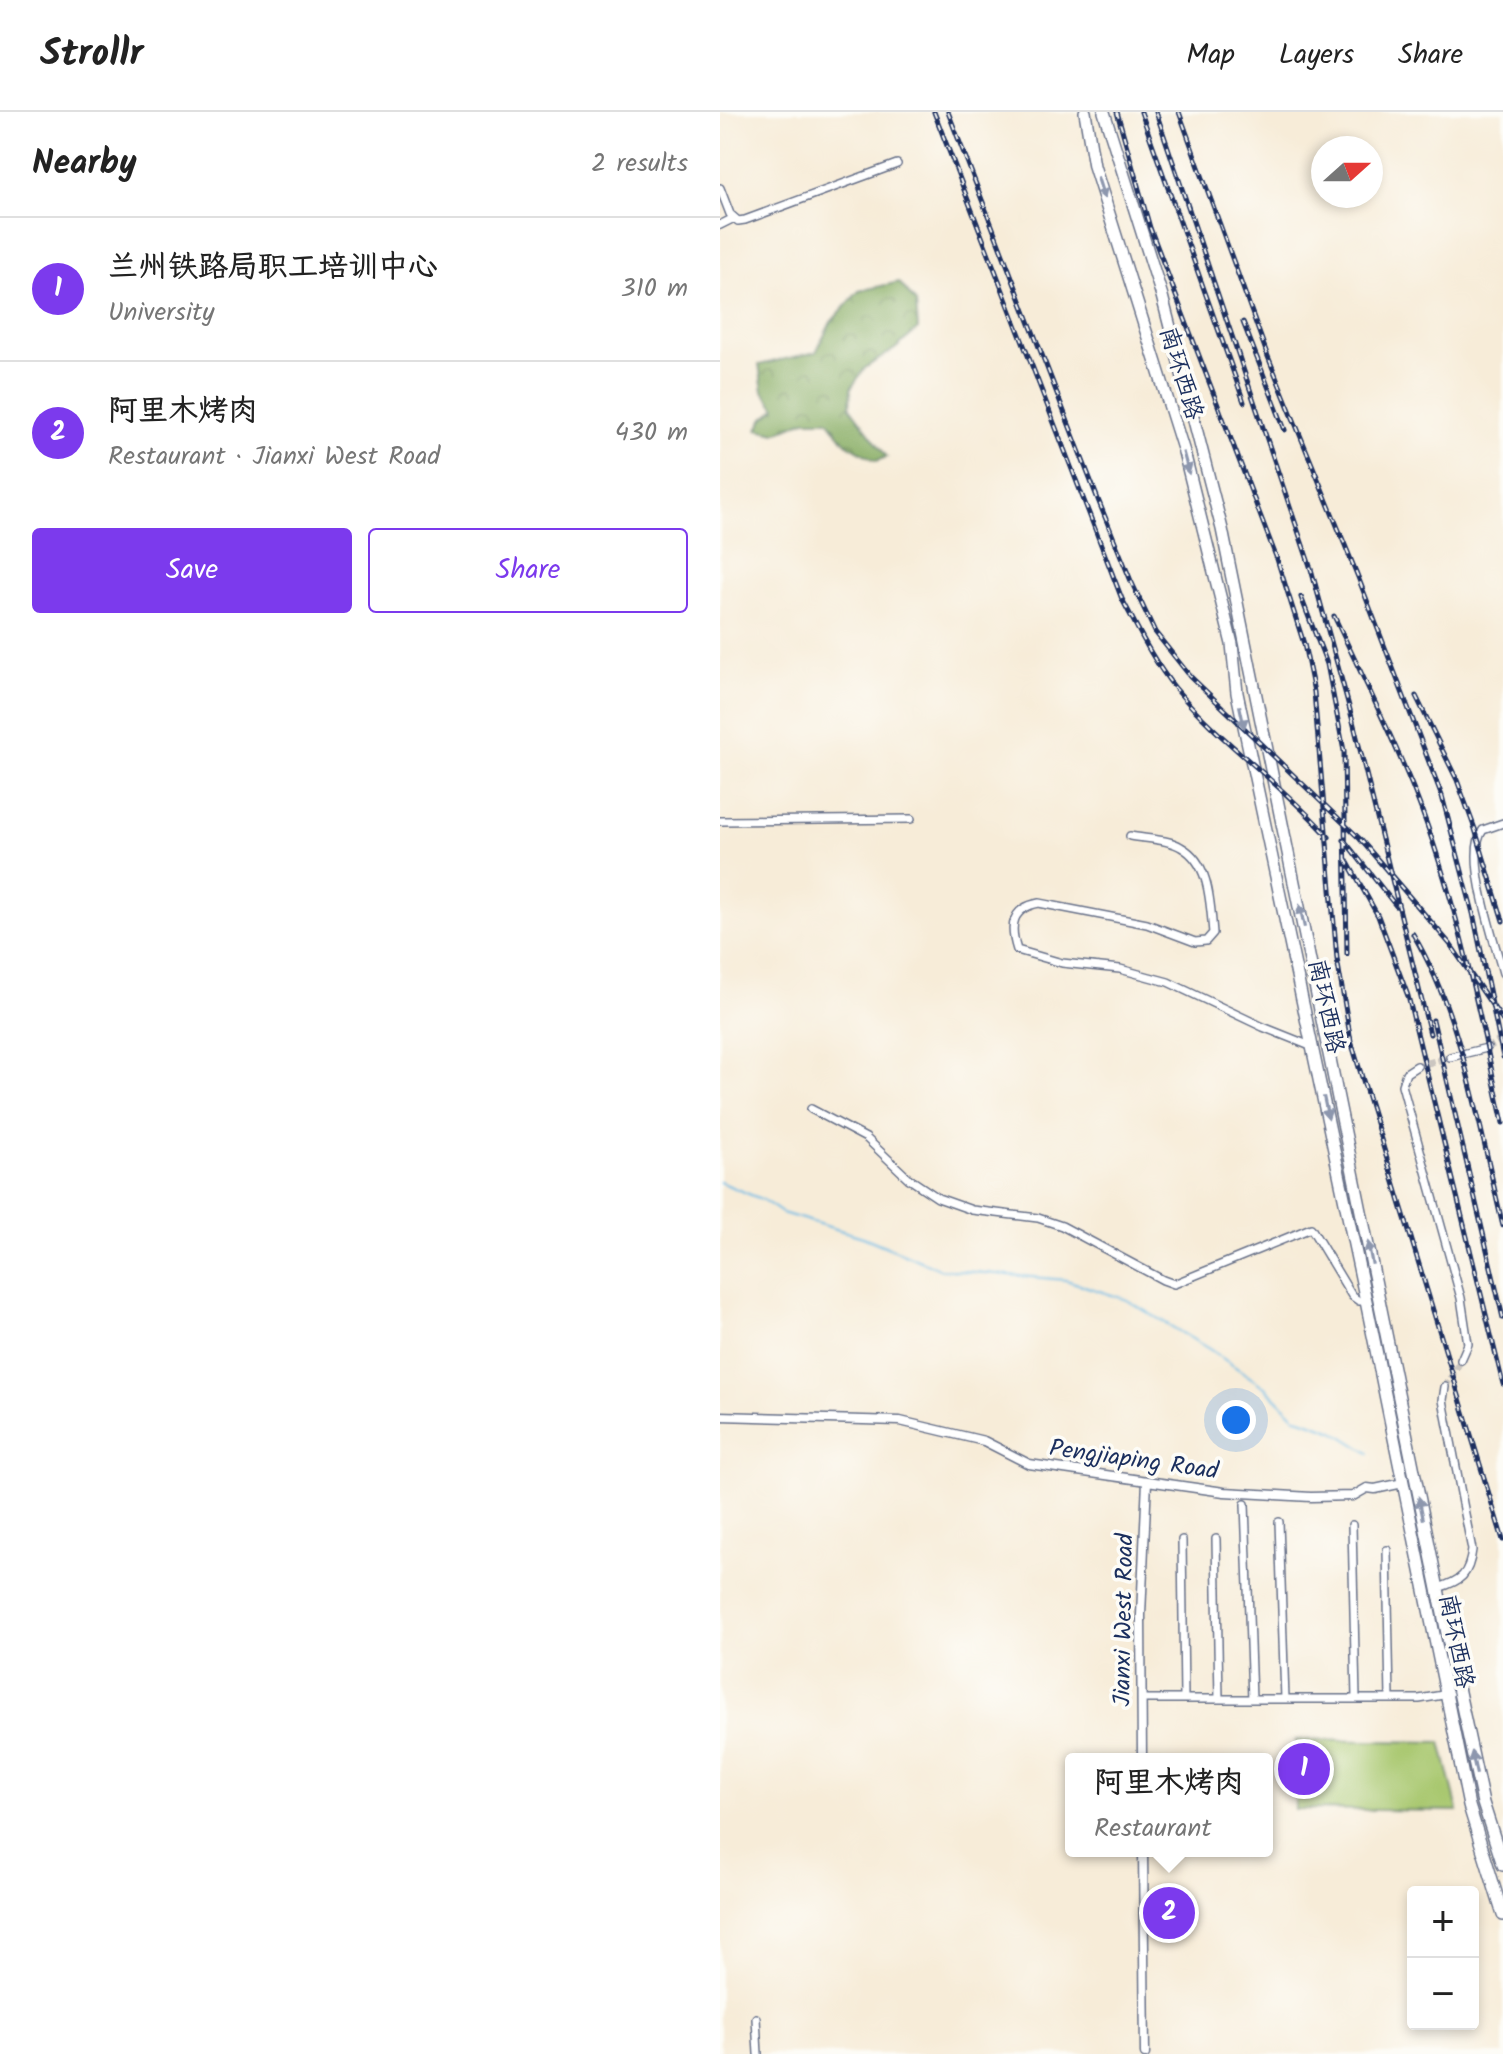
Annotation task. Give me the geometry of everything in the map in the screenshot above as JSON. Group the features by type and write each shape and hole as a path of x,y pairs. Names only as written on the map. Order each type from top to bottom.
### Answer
{"highway":[{"name":"南环西路","path":"1085,112 1094,166 1184,452 1229,629 1237,693 1366,1301 1445,1694 1469,1806 1503,1915"},
{"name":"南环西路","path":"1104,112 1162,296 1225,543 1459,1692 1483,1803 1503,1865"}],"street":[{"path":"720,225 734,218 745,220 897,164"},
{"path":"720,188 734,218"},
{"path":"720,821 911,819"},
{"path":"1503,823 1483,830 1477,846 1478,871 1503,973"},
{"path":"1130,836 1179,845 1200,861 1209,897 1213,933 1206,941 1195,942 1147,924 1039,903 1025,906 1018,913 1012,928 1017,950 1062,963 1120,969 1168,982 1313,1047"},
{"path":"1450,1057 1487,1048"},
{"path":"1417,1066 1406,1073 1402,1085 1461,1298 1468,1344 1461,1360"},
{"path":"811,1109 866,1138 908,1178 938,1198 972,1210 1038,1218 1062,1226 1174,1284 1311,1228 1352,1296 1366,1301"},
{"path":"1438,1588 1458,1582 1470,1562 1472,1550 1443,1400 1445,1387"},
{"name":"Pengjiaping Road","path":"720,1416 900,1421 984,1441 1029,1464 1224,1492 1353,1496 1367,1488 1403,1483"},
{"name":"Jianxi West Road","path":"1142,1753 1141,1615 1147,1481"},
{"path":"1245,1504 1252,1699"},
{"path":"1279,1522 1285,1699"},
{"path":"1352,1525 1356,1699"},
{"path":"1216,1539 1219,1699"},
{"path":"1182,1540 1184,1699"},
{"path":"1387,1550 1390,1699"},
{"path":"1142,1699 1419,1699 1459,1692"},
{"path":"1143,1857 1145,2054"},
{"path":"756,2018 758,2054"}],"green space":[{"path":"899,282 916,303 918,329 895,349 865,368 851,388 850,407 887,457 876,461 846,443 828,420 805,420 775,433 758,429 764,418 776,408 763,391 759,365 816,352 831,322 859,291"},
{"path":"1296,1740 1441,1742 1458,1811 1295,1809"}],"waterway":[{"path":"720,1182 763,1200 782,1213 863,1237 940,1269 1066,1280 1127,1300 1209,1349 1266,1388 1295,1417 1334,1431 1369,1453"}],"tunnel":[{"path":"1487,1048 1503,1039"},
{"path":"1417,1066 1450,1057"},
{"path":"1445,1387 1461,1360"}],"railway":[{"path":"934,112 1122,599 1140,633 1167,678 1193,708 1329,837"},
{"path":"948,112 1099,502 1155,632 1190,676 1360,839 1450,944 1503,1021"},
{"path":"1117,112 1150,228 1277,559 1304,644 1314,692 1337,959 1351,1041 1503,1540"},
{"path":"1141,112 1244,402"},
{"path":"1156,112 1311,569 1353,721 1430,1034"},
{"path":"1179,112 1267,354 1358,577 1442,796 1473,913 1503,1057"},
{"path":"1243,322 1285,430"},
{"path":"1301,597 1327,664 1344,751 1347,954"},
{"path":"1334,616 1396,748 1430,833 1466,956 1503,1123"},
{"path":"1416,696 1457,780 1503,921"},
{"path":"1344,840 1396,906"},
{"path":"1346,859 1378,916 1408,996 1503,1384"},
{"path":"1413,934 1445,1002 1457,1038 1503,1226"},
{"path":"1433,1020 1503,1318"}],"place":[{"name":"兰州铁路局职工培训中心","path":"1304,1769"},
{"name":"阿里木烤肉","path":"1169,1913"}]}
